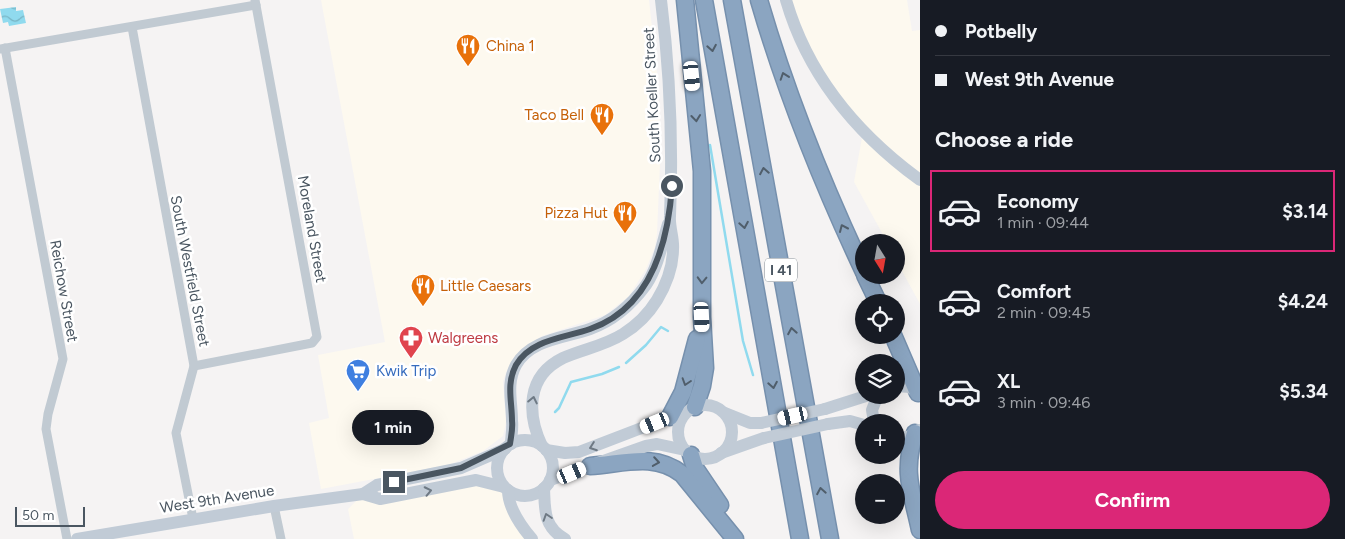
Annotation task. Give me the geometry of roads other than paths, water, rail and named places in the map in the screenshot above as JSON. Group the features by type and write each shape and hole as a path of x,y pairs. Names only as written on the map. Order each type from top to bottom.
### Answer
{"highway":[{"path":"685,0 702,171 702,317 705,368 691,409"},
{"name":"I 41","path":"704,0 800,539"},
{"name":"I 41","path":"732,0 830,539"},
{"path":"759,0 793,101 855,253"},
{"path":"670,417 686,384 702,317"},
{"path":"898,344 914,372 919,394"},
{"path":"919,430 908,453 907,465 920,530"},
{"path":"688,453 695,468 740,539"},
{"path":"590,466 652,460 673,466 686,478 735,539"}],"main road":[{"name":"South Koeller Street","path":"544,448 532,421 531,408 539,382 550,368 562,359 624,334 641,319 657,300 672,263 674,249 670,219 672,120 661,0"},
{"path":"786,0 800,40 831,94 849,118 887,156 920,180"},
{"name":"South Koeller Street","path":"508,446 513,423 510,388 516,365 529,351 539,345 591,329 606,322 628,306 648,282 654,270 670,219"},
{"path":"905,387 910,387 919,394"},
{"path":"532,539 516,516 506,489 498,478 499,457 508,446 527,440 544,448 565,453 579,452 691,409 711,405 725,414 750,423 761,423 825,409 855,399"},
{"path":"688,453 680,443 678,426 691,409"},
{"path":"721,453 727,448 732,434 729,420 725,414"},
{"path":"506,489 527,496 547,484 590,466 657,444 707,459 764,438 828,424 855,423"},
{"path":"905,438 919,430"},
{"name":"West 9th Avenue","path":"363,494 377,485 461,468 508,446"},
{"path":"544,448 552,465 547,484 544,509 548,523 555,532 565,539"},
{"name":"West 9th Avenue","path":"77,539 274,506 363,494 380,499 476,480 506,489"}],"street":[{"path":"3,48 132,27 256,2"},
{"name":"Moreland Street","path":"194,366 312,343 317,337 256,2"},
{"name":"South Westfield Street","path":"132,27 194,366 176,433 193,519"},
{"name":"Reichow Street","path":"3,48 63,359 48,414 46,429 66,539"},
{"path":"274,506 280,539"}],"water":[{"path":"16,7 16,11 23,10 26,23 9,26 8,22 3,23 0,9"}],"waterway":[{"path":"710,145 743,341 753,375"},
{"path":"626,363 646,345 661,327 668,331"},
{"path":"555,412 559,408 571,382 602,374 619,367"}],"place":[{"name":"China 1","path":"468,67"},
{"name":"Taco Bell","path":"602,136"},
{"name":"Pizza Hut","path":"625,234"},
{"name":"Little Caesars","path":"423,307"},
{"name":"Walgreens","path":"411,359"},
{"name":"Kwik Trip","path":"358,392"}]}
